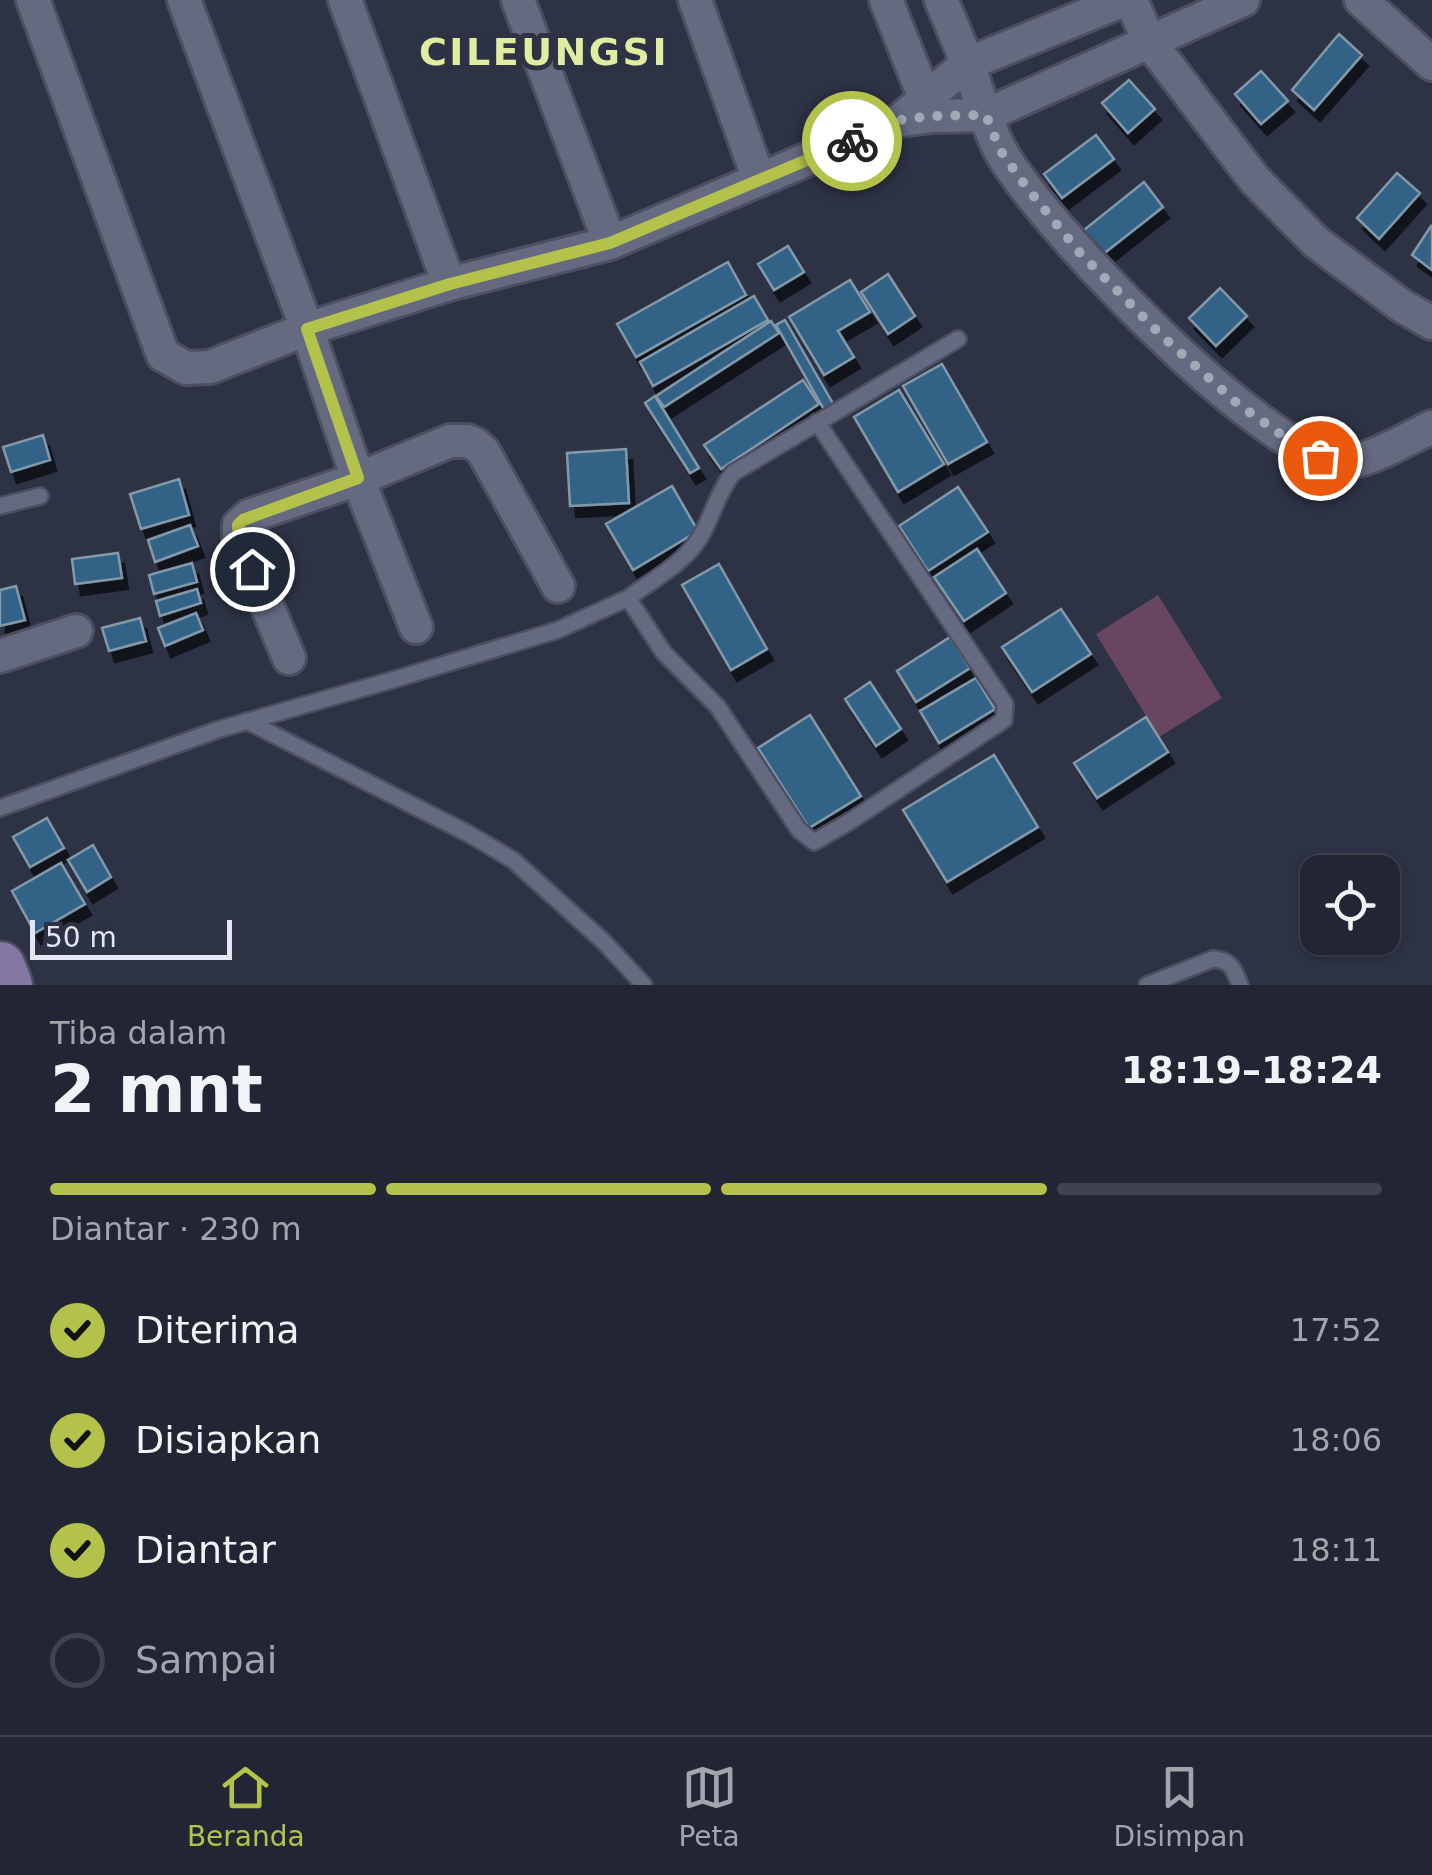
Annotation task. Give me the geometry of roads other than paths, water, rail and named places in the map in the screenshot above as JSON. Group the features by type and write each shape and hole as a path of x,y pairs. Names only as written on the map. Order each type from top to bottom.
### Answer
{"main road":[{"path":"0,967 6,985"}],"street":[{"path":"32,0 164,355 186,368 210,367 307,329 450,284 610,243 919,112 967,64 1128,0 1149,42 1255,180 1316,242 1402,306 1432,323"},
{"path":"184,0 416,627"},
{"path":"346,0 450,284"},
{"path":"518,0 610,243"},
{"path":"695,0 759,180"},
{"path":"886,0 919,112"},
{"path":"941,0 1000,150 1027,188 1080,253 1238,404 1300,448 1320,458 1344,462 1370,456 1432,427"},
{"path":"919,112 986,115 1243,0"},
{"path":"1361,0 1432,64"},
{"path":"289,658 239,539 238,525 249,516 450,441 475,444 483,452 558,586"},
{"path":"0,656 76,631"}],"lane":[{"path":"0,808 248,720 558,630 628,598 675,564 695,543 733,473 958,338"},
{"path":"628,598 664,653 718,707 799,830 814,842 1004,720 1005,704 817,422"},
{"path":"0,506 40,496"},
{"path":"248,720 513,860 604,942 644,985"},
{"path":"1147,985 1213,959 1234,967 1240,985"}],"district":[{"name":"CILEUNGSI","path":"544,52"}]}
